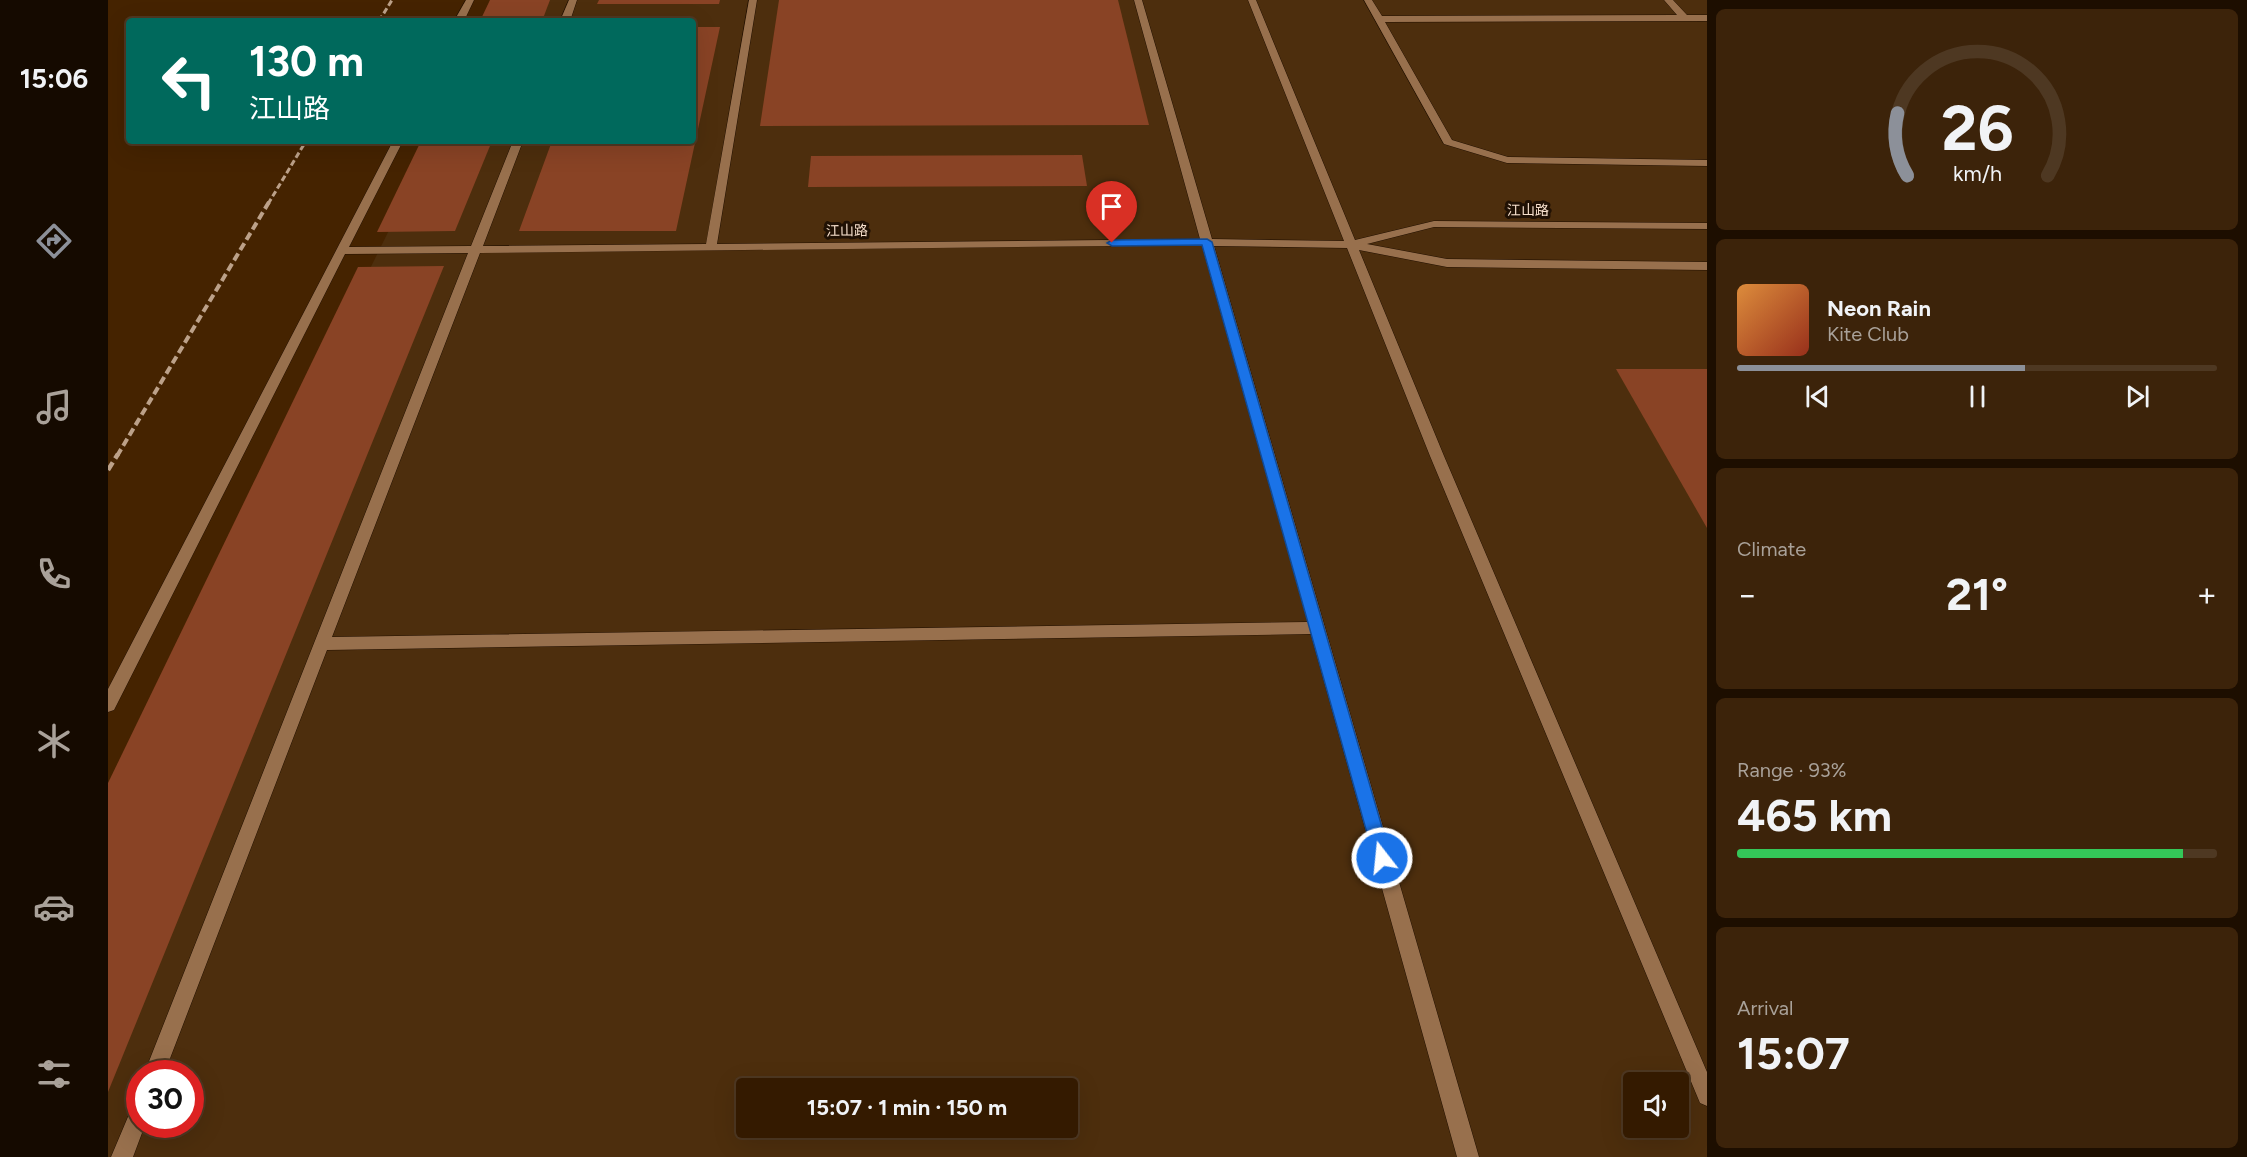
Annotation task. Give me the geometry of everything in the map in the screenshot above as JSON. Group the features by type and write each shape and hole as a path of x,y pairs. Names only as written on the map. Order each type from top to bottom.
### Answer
{"street":[{"path":"461,18 470,0"},
{"path":"566,18 573,0"},
{"path":"711,247 753,0"},
{"path":"1138,0 1468,1157"},
{"path":"1252,0 1437,456 1707,1096"},
{"path":"1368,0 1448,141 1507,160 1707,163"},
{"path":"1668,0 1684,18"},
{"path":"1379,19 1707,18"},
{"path":"108,705 396,144"},
{"path":"159,1060 517,144"},
{"name":"江山路","path":"1352,245 1434,224 1707,226"},
{"name":"江山路","path":"341,251 1207,242 1352,245 1447,263 1707,266"},
{"path":"322,644 1317,628"},
{"path":"122,1157 130,1138"}],"shaded area":[{"path":"502,0 1707,0 1707,1157 108,1157 108,800 432,144 696,144 696,18 493,18"}],"building":[{"path":"490,0 550,0 543,18 481,18"},
{"path":"599,0 720,0 719,4 597,4"},
{"path":"779,0 1118,0 1149,125 760,126"},
{"path":"696,27 720,27 696,138"},
{"path":"420,144 491,144 455,231 377,232"},
{"path":"551,144 695,144 676,231 519,231"},
{"path":"1082,155 1087,186 808,187 811,156"},
{"path":"444,266 108,1092 108,783 358,267"},
{"path":"1616,369 1707,369 1707,528"}],"railway":[{"path":"381,18 392,0"},
{"path":"268,204 304,144"},
{"path":"117,456 269,202"},
{"path":"108,470 118,454"}],"route":[{"path":"1112,243 1207,242 1382,858"}]}
